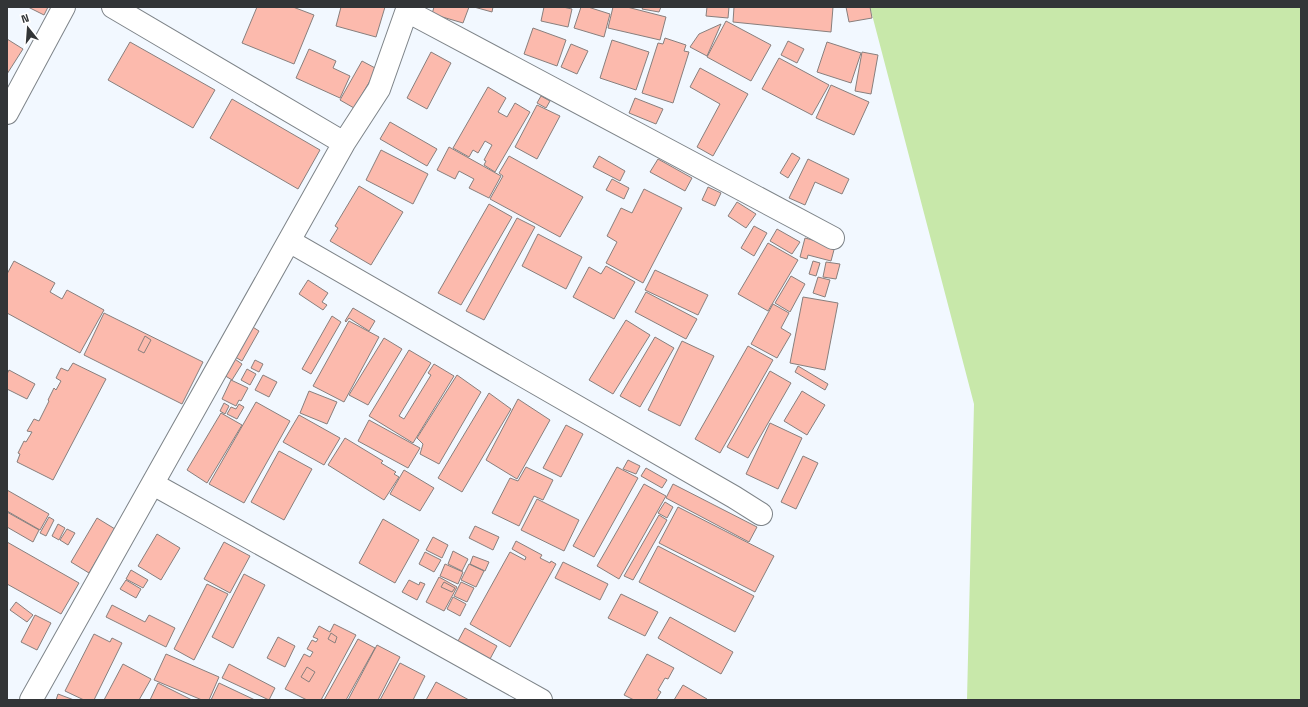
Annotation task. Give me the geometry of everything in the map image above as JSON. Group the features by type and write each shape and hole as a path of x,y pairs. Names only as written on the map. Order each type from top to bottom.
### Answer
{"street":[{"path":"7,113 64,7"},
{"path":"113,7 344,143"},
{"path":"31,700 344,143 379,88 408,9 833,238"},
{"path":"290,241 714,485 761,514"},
{"path":"153,484 541,700"}],"green space":[{"path":"870,7 1301,7 1301,700 967,700 974,404"}],"building":[{"path":"28,7 48,7 44,15"},
{"path":"257,7 293,7 314,15 294,64 242,43"},
{"path":"341,7 385,7 376,37 336,26"},
{"path":"434,7 469,7 463,23 432,14"},
{"path":"474,7 493,7 492,12"},
{"path":"544,7 563,7 572,9 568,27 541,21"},
{"path":"581,7 588,7 610,14 604,37 574,28"},
{"path":"613,7 627,7 666,17 660,40 608,28"},
{"path":"643,7 661,7 659,12 642,9"},
{"path":"707,7 729,7 728,18 706,16"},
{"path":"734,7 833,7 831,32 733,22"},
{"path":"846,7 870,7 872,18 849,22"},
{"path":"726,21 771,45 751,81 707,57"},
{"path":"721,24 707,56 690,47 699,34"},
{"path":"533,28 566,40 557,66 524,54"},
{"path":"665,38 686,45 684,51 689,52 673,103 642,93 658,43 663,44"},
{"path":"7,39 23,49 7,74"},
{"path":"612,40 649,52 636,90 600,78"},
{"path":"788,41 804,49 797,63 781,55"},
{"path":"130,42 215,90 193,128 108,80"},
{"path":"827,42 861,53 851,83 817,72"},
{"path":"571,44 588,51 577,74 561,67"},
{"path":"309,49 336,61 333,68 350,76 340,98 296,78"},
{"path":"431,52 451,63 427,109 407,98"},
{"path":"862,52 878,55 871,94 855,91"},
{"path":"779,58 829,85 812,115 762,89"},
{"path":"362,61 377,69 354,108 340,100"},
{"path":"700,68 748,94 713,156 697,147 720,104 690,87"},
{"path":"831,85 869,102 854,135 816,118"},
{"path":"488,87 506,98 498,112 507,117 515,103 530,112 495,172 484,165 486,161 484,160 492,145 485,141 478,153 473,150 469,157 453,148"},
{"path":"541,96 550,101 546,108 537,103"},
{"path":"635,98 663,109 656,124 629,113"},
{"path":"232,99 320,150 298,189 210,138"},
{"path":"537,105 560,116 537,159 515,147"},
{"path":"390,122 437,149 427,166 380,139"},
{"path":"449,147 501,176 489,198 469,188 474,179 459,171 455,179 437,170"},
{"path":"381,150 428,174 413,204 366,180"},
{"path":"792,153 800,158 788,178 780,173"},
{"path":"509,156 583,197 560,237 490,199 503,176 499,173"},
{"path":"599,156 625,171 620,181 593,167"},
{"path":"658,159 692,178 685,191 650,172"},
{"path":"808,159 849,179 842,194 815,182 805,205 789,198"},
{"path":"612,179 629,188 624,199 606,190"},
{"path":"359,186 403,212 371,265 330,241 338,228 335,226"},
{"path":"708,187 721,193 715,206 702,200"},
{"path":"644,189 682,208 643,283 606,263 617,242 607,236 621,208 632,213"},
{"path":"737,202 756,214 746,228 728,216"},
{"path":"489,204 512,217 461,305 438,293"},
{"path":"517,218 535,227 484,320 466,311"},
{"path":"754,226 767,233 754,256 741,248"},
{"path":"777,229 800,242 792,254 770,241"},
{"path":"538,234 582,257 566,289 522,266"},
{"path":"805,238 835,246 831,261 808,255 807,259 800,257"},
{"path":"768,243 798,260 768,311 738,294"},
{"path":"14,261 55,283 50,292 62,299 67,290 104,310 80,353 7,313 7,274"},
{"path":"813,261 820,263 816,276 809,274"},
{"path":"826,262 840,264 836,279 823,277"},
{"path":"606,266 635,282 614,319 573,297 589,267 601,274"},
{"path":"655,270 708,295 698,315 645,290"},
{"path":"791,276 805,284 790,312 775,303"},
{"path":"818,277 830,280 825,297 813,293"},
{"path":"308,280 328,293 322,302 327,305 323,310 299,294"},
{"path":"646,292 697,319 686,339 635,312"},
{"path":"803,297 838,303 825,370 790,363"},
{"path":"773,304 789,313 781,328 791,334 777,358 751,344"},
{"path":"353,308 375,321 369,331 349,318 346,322 345,321"},
{"path":"104,313 203,362 182,404 84,355"},
{"path":"332,316 341,322 311,374 302,369"},
{"path":"626,320 650,335 613,394 589,380"},
{"path":"349,321 379,337 344,402 313,386"},
{"path":"248,324 259,331 242,361 230,354"},
{"path":"145,336 151,340 144,353 138,350"},
{"path":"655,337 674,348 640,407 620,396"},
{"path":"384,338 402,349 368,405 349,395"},
{"path":"682,341 714,356 680,426 648,410"},
{"path":"748,346 773,360 720,453 695,439"},
{"path":"409,350 431,363 399,416 404,419 431,375 428,373 434,364 454,376 413,443 369,416"},
{"path":"229,355 242,364 232,380 219,372"},
{"path":"255,360 263,364 259,372 251,368"},
{"path":"73,363 106,379 53,480 17,462 20,454 18,453 24,441 26,442 32,432 27,431 34,419 39,421 54,388 56,390 61,381 56,378 61,368 68,371"},
{"path":"798,366 828,384 825,390 795,372"},
{"path":"247,369 256,374 250,385 241,380"},
{"path":"9,370 35,384 27,399 7,389 7,374"},
{"path":"770,371 791,383 748,458 727,447"},
{"path":"263,375 277,382 269,397 255,390"},
{"path":"457,375 481,392 439,464 420,454 423,444 417,438"},
{"path":"231,380 248,388 241,401 239,400 236,406 222,399"},
{"path":"309,391 337,402 327,424 300,413"},
{"path":"802,391 825,405 807,435 784,421"},
{"path":"489,393 511,409 462,492 438,478"},
{"path":"518,399 550,420 517,479 486,460"},
{"path":"256,402 290,421 244,503 209,484"},
{"path":"224,403 229,406 225,414 220,411"},
{"path":"239,404 244,407 237,419 227,414 231,407 236,409"},
{"path":"221,413 242,425 207,483 187,470"},
{"path":"299,415 340,438 324,465 283,442"},
{"path":"369,420 420,448 408,468 358,441"},
{"path":"770,423 802,438 778,489 746,474"},
{"path":"566,425 583,434 561,477 543,468"},
{"path":"345,438 383,461 381,463 396,472 394,474 399,477 384,500 328,465"},
{"path":"279,451 312,469 284,520 251,502"},
{"path":"803,456 818,463 796,509 781,502"},
{"path":"628,460 640,466 636,474 623,469"},
{"path":"526,467 553,480 543,500 534,496 519,526 492,513 510,478 518,481"},
{"path":"617,467 638,478 594,557 573,546"},
{"path":"646,468 667,480 662,488 641,476"},
{"path":"404,470 434,488 420,511 390,494"},
{"path":"644,484 666,496 619,579 597,566"},
{"path":"673,484 757,527 749,542 666,498"},
{"path":"7,490 49,514 40,530 7,511"},
{"path":"537,499 579,520 564,551 521,530"},
{"path":"665,502 673,507 667,518 658,513"},
{"path":"678,507 774,556 755,592 659,543"},
{"path":"7,512 39,530 33,542 7,527"},
{"path":"659,515 667,520 633,580 624,576"},
{"path":"49,517 54,520 46,536 40,533"},
{"path":"97,518 115,529 89,573 71,562"},
{"path":"383,519 419,540 395,583 359,563"},
{"path":"58,524 65,528 59,540 52,536"},
{"path":"475,526 499,537 493,550 469,538"},
{"path":"67,529 75,533 68,545 60,540"},
{"path":"157,534 180,548 161,580 138,566"},
{"path":"433,537 448,545 442,558 426,550"},
{"path":"516,541 542,555 540,558 556,564 510,647 470,624 510,552 525,560 526,557 512,549"},
{"path":"7,542 79,583 61,614 7,584"},
{"path":"224,542 250,556 230,593 204,579"},
{"path":"658,546 754,596 735,632 639,582"},
{"path":"453,551 468,559 462,571 448,564"},
{"path":"425,552 441,560 434,572 419,564"},
{"path":"473,556 489,562 485,571 470,564"},
{"path":"563,562 608,584 600,600 555,578"},
{"path":"445,564 463,572 458,584 440,576"},
{"path":"469,564 484,571 476,587 461,580"},
{"path":"131,570 148,580 143,588 126,579"},
{"path":"244,574 265,585 233,648 212,637"},
{"path":"439,577 457,587 444,611 426,602"},
{"path":"126,580 141,589 136,598 120,589"},
{"path":"409,580 419,585 420,582 425,584 417,600 402,592"},
{"path":"444,582 455,588 452,592 441,587"},
{"path":"461,582 474,588 467,602 454,596"},
{"path":"207,584 228,594 194,660 174,649"},
{"path":"621,594 658,612 645,636 608,618"},
{"path":"453,597 466,604 460,616 447,609"},
{"path":"16,602 33,615 27,622 10,610"},
{"path":"112,605 145,622 149,615 175,628 166,647 106,617"},
{"path":"35,615 51,623 37,650 21,642"},
{"path":"670,617 733,652 721,674 658,638"},
{"path":"334,624 356,635 321,700 307,700 285,689 304,654 310,657 313,652 307,649 312,640 316,642 318,639 313,637 319,626 330,632"},
{"path":"465,628 497,646 490,659 458,641"},
{"path":"331,633 337,637 335,643 328,639"},
{"path":"94,634 110,642 112,638 122,643 94,700 84,700 65,691"},
{"path":"278,637 295,646 285,667 267,658"},
{"path":"358,639 375,648 346,700 324,700"},
{"path":"377,645 400,657 378,700 348,700"},
{"path":"166,654 219,677 209,700 202,700 154,680"},
{"path":"647,654 674,668 668,679 665,678 658,690 661,692 656,700 634,700 624,695"},
{"path":"400,663 425,676 413,700 380,700"},
{"path":"123,664 151,679 139,700 104,700"},
{"path":"229,664 275,688 269,700 222,678"},
{"path":"307,667 315,672 309,682 301,677"},
{"path":"436,682 469,700 426,700"},
{"path":"158,683 192,700 150,700"},
{"path":"219,683 255,700 211,700"},
{"path":"683,685 707,699 674,700"},
{"path":"58,694 74,700 56,700"}]}
